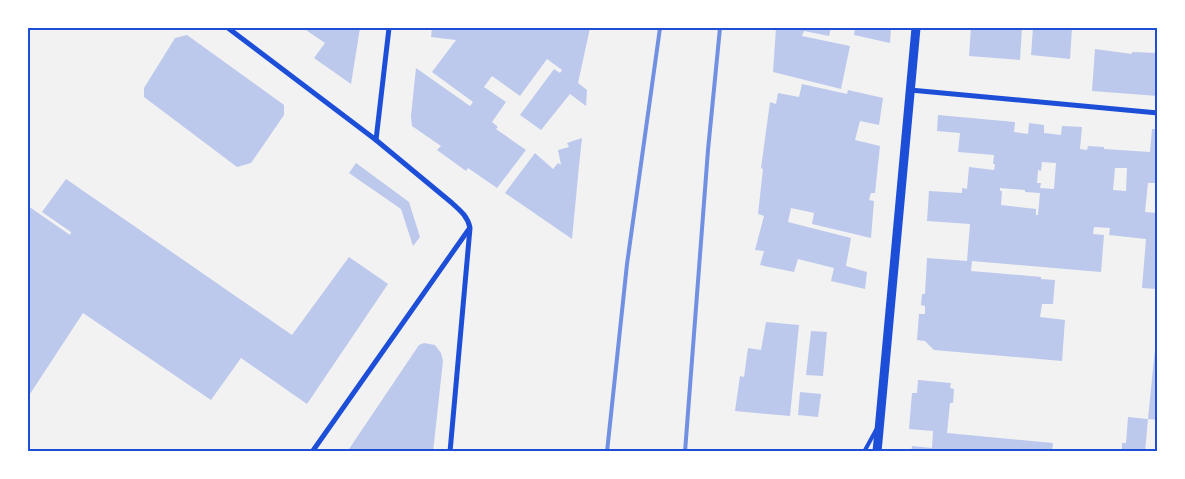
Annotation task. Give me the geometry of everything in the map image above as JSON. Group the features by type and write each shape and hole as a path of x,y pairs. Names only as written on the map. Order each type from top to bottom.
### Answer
{"street":[{"path":"228,28 376,140 463,213 469,221 470,228 450,452"},
{"path":"376,140 389,28"},
{"path":"876,452 916,28"},
{"path":"910,90 1158,113"},
{"path":"312,452 470,228"}],"lane":[{"path":"864,452 879,425"}],"building":[{"path":"303,28 360,28 351,84 314,58 325,43"},
{"path":"432,28 505,28 507,30 508,28 590,28 578,83 587,90 586,106 570,94 541,130 520,115 554,69 560,73 562,70 547,59 520,96 492,76 484,87 506,102 492,122 498,127 496,129 526,150 497,188 468,168 466,171 437,150 441,146 412,126 411,116 416,68 470,106 473,102 432,72 456,40 431,37"},
{"path":"776,28 831,28 829,36 804,31 802,36 850,46 841,89 773,72"},
{"path":"855,28 891,28 890,43 854,35"},
{"path":"971,28 1022,28 1020,60 969,56"},
{"path":"1033,28 1072,28 1070,59 1031,55"},
{"path":"187,35 284,105 284,115 251,163 237,167 144,97 144,88 175,38"},
{"path":"1095,49 1132,54 1132,52 1158,53 1158,96 1092,91"},
{"path":"802,84 847,94 848,90 883,98 879,125 860,121 855,140 880,146 875,193 871,193 869,200 874,201 871,238 812,224 814,213 791,208 788,222 851,238 846,266 867,272 865,289 831,281 834,268 798,259 794,272 760,265 764,251 755,250 764,216 758,214 763,169 761,168 770,102 776,104 778,93 799,97"},
{"path":"938,115 1015,122 1014,132 1028,134 1029,123 1044,125 1044,133 1061,135 1062,126 1082,127 1080,149 1087,150 1088,146 1150,152 1152,129 1158,129 1158,183 1148,183 1145,212 1158,213 1158,289 1142,288 1146,239 1109,235 1110,228 1094,227 1093,234 1104,235 1101,272 972,261 971,271 1055,280 1053,304 1042,304 1040,317 1065,320 1062,361 934,350 925,341 917,340 919,314 925,314 925,306 921,305 922,294 925,294 927,258 967,261 970,224 927,221 929,191 962,193 962,188 967,189 969,167 994,170 995,164 993,164 994,155 958,152 960,133 937,131","holes":["1042,162 1056,163 1054,189 1040,188 1041,183 1037,183 1038,170 1041,171","1115,168 1127,168 1126,191 1113,190","1000,188 1040,193 1038,215 1036,215 1036,209 1001,205 1002,191 1000,191"]},
{"path":"582,138 572,239 505,193 535,153 553,169 558,163 561,165 558,150 569,147 567,143"},
{"path":"356,163 409,202 420,237 413,246 401,209 349,173"},
{"path":"66,179 292,335 349,257 388,284 307,404 241,358 211,400 83,313 28,397 28,206 70,235 71,232 42,212"},
{"path":"766,322 799,325 790,416 735,411 740,376 744,377 748,348 761,350"},
{"path":"811,331 827,332 823,376 806,375"},
{"path":"1156,339 1158,339 1158,420 1148,419"},
{"path":"424,343 435,345 441,353 443,361 433,452 347,452 419,345"},
{"path":"918,380 951,383 950,388 954,389 953,403 950,403 947,433 1053,443 1052,452 911,452 912,446 932,448 933,431 909,429 912,393 917,393"},
{"path":"800,392 821,394 818,417 798,415"},
{"path":"1128,417 1148,419 1145,452 1122,451 1122,443 1126,443"}],"railway":[{"path":"607,452 627,264 660,28"},
{"path":"685,452 708,150 720,28"}]}
